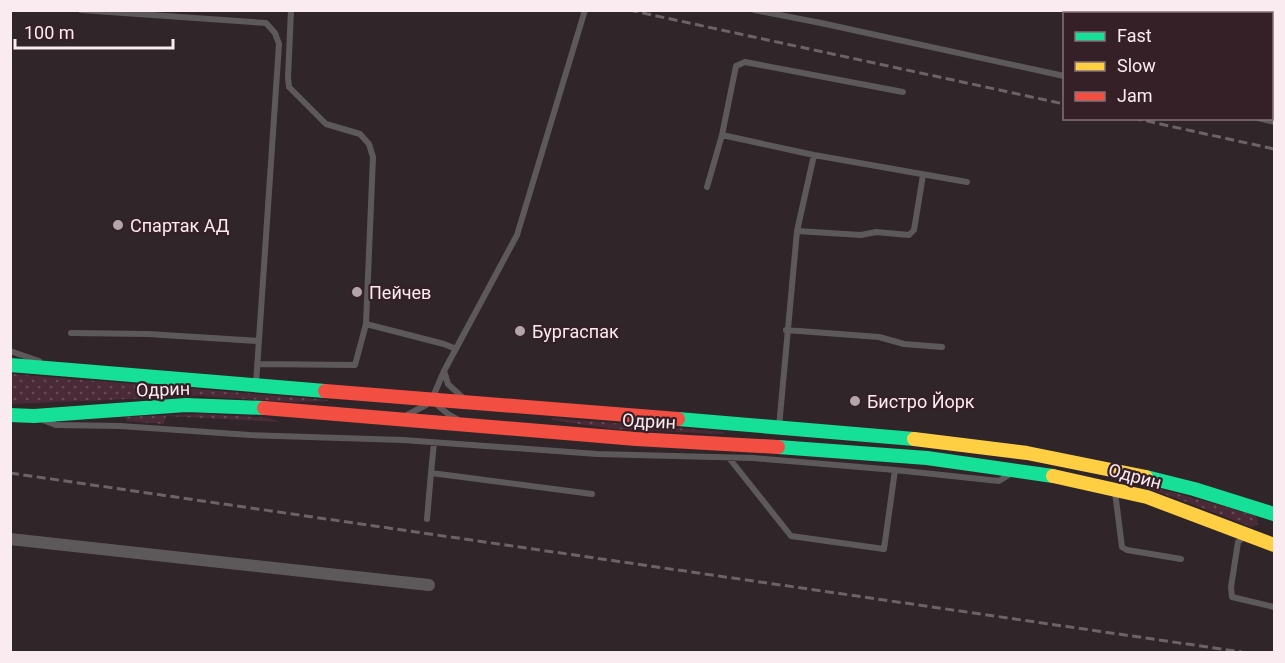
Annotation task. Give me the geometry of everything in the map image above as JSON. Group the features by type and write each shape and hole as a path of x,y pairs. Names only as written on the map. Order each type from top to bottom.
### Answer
{"main road":[{"name":"Одрин","path":"10,365 944,441 1043,456 1180,485 1275,514"},
{"name":"Одрин","path":"10,415 34,416 186,405 234,406 636,439 927,458 1018,470 1115,488 1182,508 1275,545"},
{"path":"692,441 711,436 763,439 779,428"},
{"path":"1246,535 1255,534 1263,526 1263,514 1258,508"}],"street":[{"path":"10,539 429,585"}],"lane":[{"path":"81,10 266,23 275,33 279,44 256,384"},
{"path":"257,364 355,365 366,324 373,157 369,144 360,134 326,124 290,87 288,78 291,10"},
{"path":"396,420 426,405 432,399 444,371 517,235 585,10"},
{"path":"754,10 1063,76"},
{"path":"707,187 722,135 736,66 740,63 745,62 903,92"},
{"path":"722,135 814,155 968,182"},
{"path":"779,428 786,330 797,231 814,155"},
{"path":"797,231 861,235 876,232 909,235 914,230 923,175"},
{"path":"366,324 456,349"},
{"path":"786,330 879,337 904,344 942,347"},
{"path":"71,333 148,334 258,341"},
{"path":"10,351 62,369"},
{"path":"444,371 448,384 468,402"},
{"path":"432,399 448,414 471,425"},
{"path":"34,416 56,425 120,426 597,454 729,458 895,470 999,481 1018,470"},
{"path":"427,519 434,443"},
{"path":"729,458 791,536 884,549 895,470"},
{"path":"431,473 592,494"},
{"path":"1115,488 1122,547 1127,550 1181,559"},
{"path":"1246,535 1238,542 1231,587 1232,597 1275,607"}],"shaded area":[{"path":"11,374 328,401 292,402 200,396 11,404"},
{"path":"201,414 269,418 280,422 166,416 164,424 126,421 126,417"},
{"path":"552,418 724,432 723,434 615,429 551,420"},
{"path":"1144,485 1256,516 1258,524 1252,527 1143,487"}],"railway":[{"path":"629,10 1063,104"},
{"path":"1142,120 1274,149"},
{"path":"10,473 1242,652"}],"traffic: fast":[{"path":"10,365 325,391"},
{"path":"10,415 34,416 186,405 264,408"},
{"path":"678,419 914,439"},
{"path":"778,447 927,458 1053,476"},
{"path":"1146,477 1194,489 1274,514"}],"traffic: slow":[{"path":"914,439 1027,453 1146,477"},
{"path":"1053,476 1147,497 1274,545"}],"traffic: jam":[{"path":"325,391 678,419"},
{"path":"264,408 636,439 778,447"}],"place":[{"name":"Спартак АД","path":"118,225"},
{"name":"Пейчев","path":"357,292"},
{"name":"Бургаспак","path":"520,331"},
{"name":"Бистро Йорк","path":"855,401"}]}
